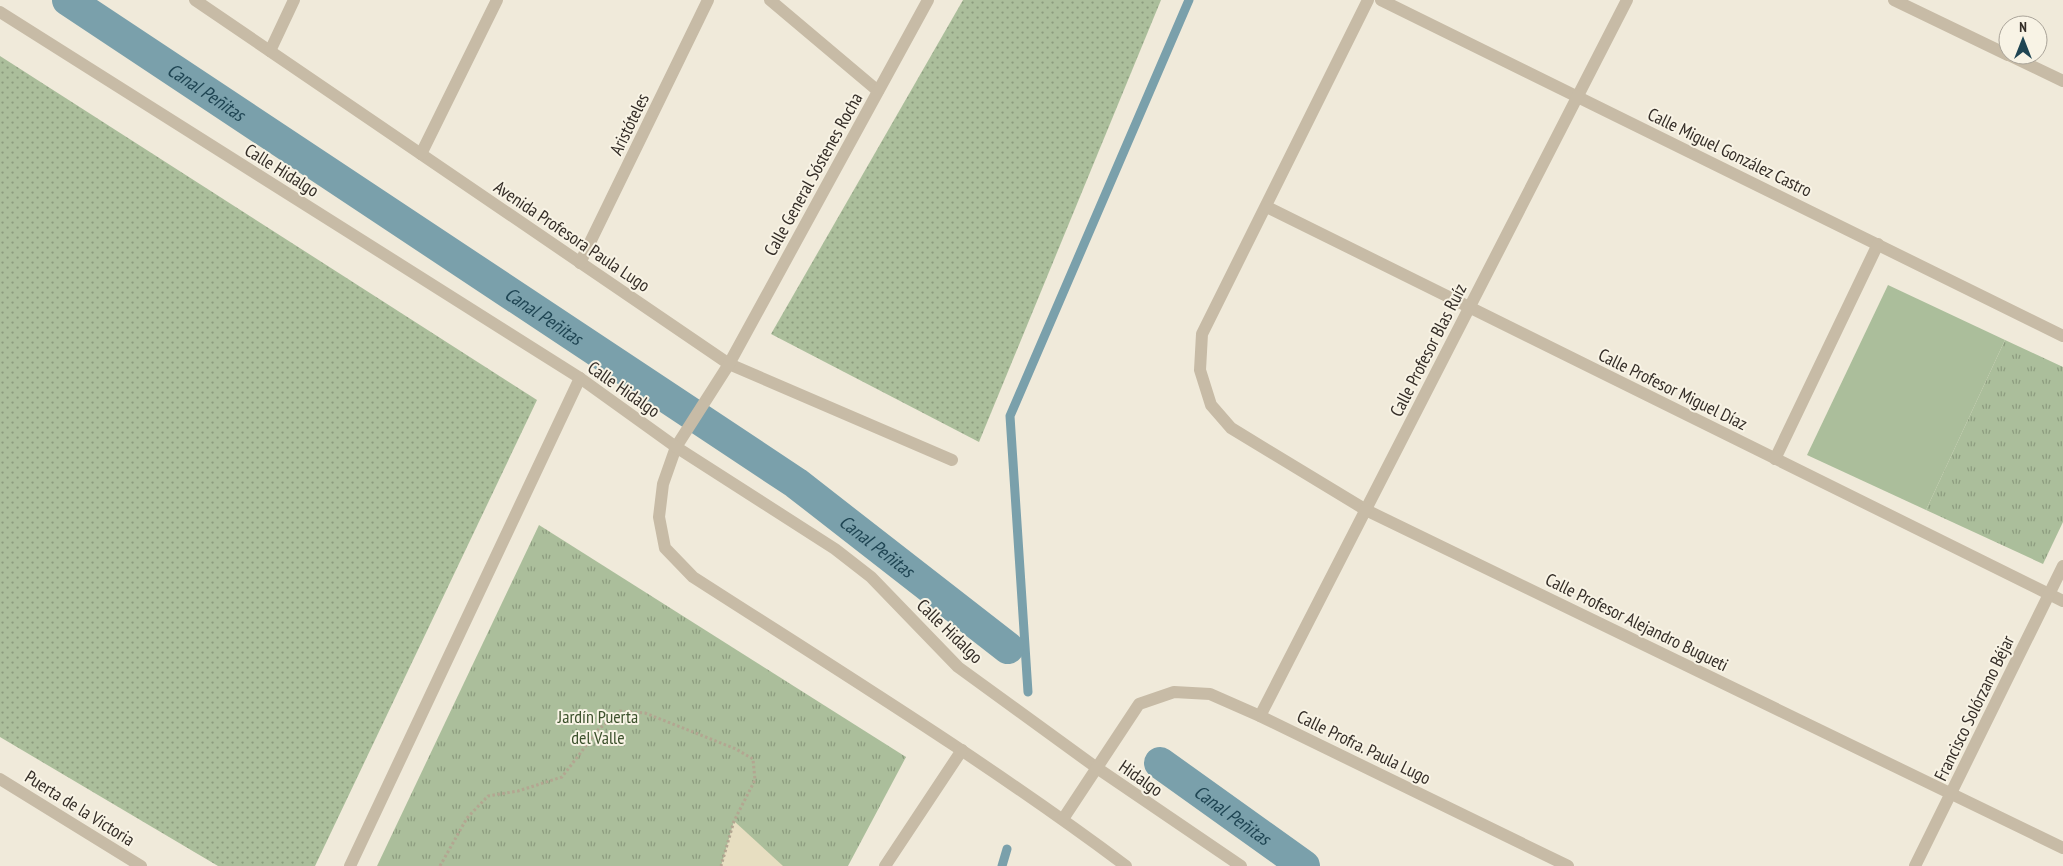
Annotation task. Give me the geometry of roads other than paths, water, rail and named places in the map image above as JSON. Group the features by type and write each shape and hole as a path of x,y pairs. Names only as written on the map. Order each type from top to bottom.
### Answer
{"street":[{"name":"Avenida Profesora Paula Lugo","path":"195,0 729,364 952,460"},
{"path":"270,51 294,0"},
{"path":"421,154 497,0"},
{"name":"Aristóteles","path":"580,263 708,0"},
{"path":"770,0 878,92"},
{"name":"Calle General Sóstenes Rocha","path":"729,364 928,0"},
{"path":"1267,207 1368,0"},
{"name":"Calle Miguel González Castro","path":"1381,0 2063,336"},
{"name":"Calle Profesor Blas Ruíz","path":"1260,716 1627,0"},
{"path":"1894,0 1998,50"},
{"name":"Calle Hidalgo","path":"0,12 580,378 676,447 835,549 871,577 958,667 1097,768"},
{"path":"2030,65 2063,81"},
{"name":"Calle Profesor Miguel Díaz","path":"1267,207 2063,601"},
{"name":"Calle Profesor Alejandro Bugueti","path":"1267,207 1202,334 1200,370 1211,405 1231,428 1366,510 2063,848"},
{"path":"1775,459 1878,244"},
{"path":"729,364 676,447 663,484 659,517 665,548 693,577 962,750 1064,819 1126,866"},
{"path":"350,866 580,378"},
{"name":"Francisco Solórzano Béjar","path":"1916,866 2063,566"},
{"name":"Calle Profra. Paula Lugo","path":"1097,768 1139,704 1174,692 1210,694 1260,716 1568,866"},
{"path":"885,866 962,750"},
{"path":"1064,819 1097,768"},
{"name":"Hidalgo","path":"1097,768 1241,866"},
{"name":"Puerta de la Victoria","path":"0,779 141,866"}],"waterway":[{"name":"Canal Peñitas","path":"68,0 796,483 1008,648"},
{"path":"1028,692 1010,416 1189,0"},
{"name":"Canal Peñitas","path":"1160,763 1304,866"},
{"path":"1002,866 1007,849"}],"park label":[{"name":"Jardín Puerta del Valle","path":"598,726"}]}
